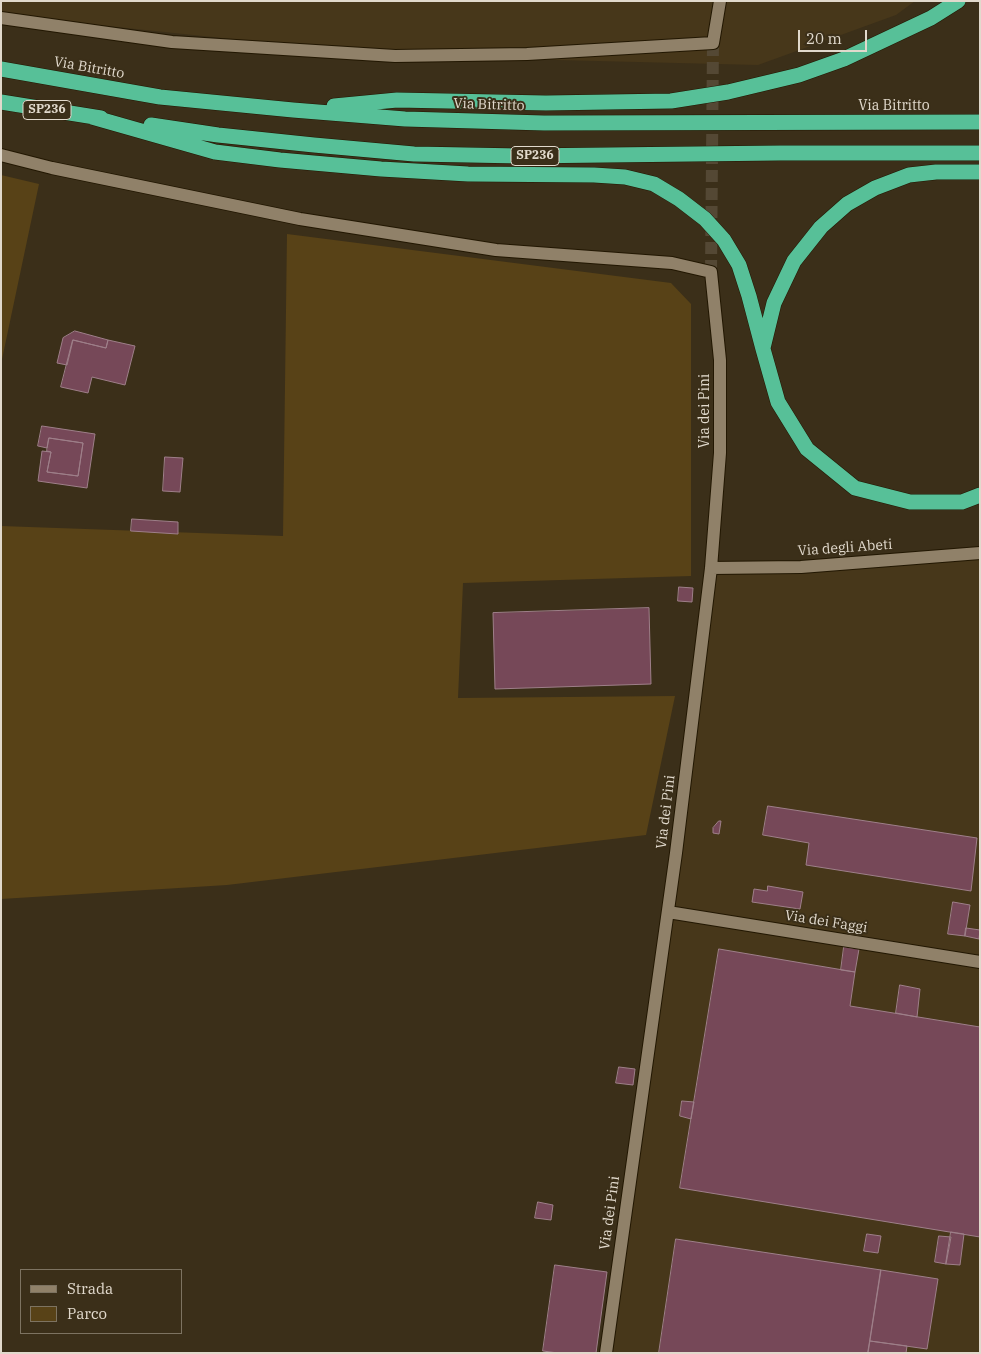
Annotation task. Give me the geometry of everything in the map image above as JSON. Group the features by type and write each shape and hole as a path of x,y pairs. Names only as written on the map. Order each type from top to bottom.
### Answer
{"highway":[{"path":"293,110 397,100 671,101 728,92 799,75 844,59 931,18 958,1"},
{"name":"Via Bitritto","path":"1,69 160,97 405,119 544,123 980,122"},
{"name":"SP236","path":"1,102 218,135 414,154 521,156 980,153"},
{"path":"92,117 215,152 280,160 468,174 594,175 625,177 654,184 679,199 705,219 724,240 739,266 778,402 808,449 855,488 910,502 962,502 980,495"},
{"path":"763,349 774,303 794,261 821,227 847,204 875,188 909,175 936,172 980,172"}],"street":[{"path":"1,18 172,42 395,56 527,54 713,44 720,1"},
{"name":"Via dei Pini","path":"1,155 52,168 300,219 496,250 672,263 711,272 720,360 720,452 711,568 678,844 606,1353"},
{"name":"Via degli Abeti","path":"711,568 801,567 980,553"},
{"name":"Via dei Faggi","path":"668,912 980,962"}],"shaded area":[{"path":"1,1 915,1 896,15 758,65 395,56 1,15"},
{"path":"980,550 980,1353 606,1353 711,568"}],"green space":[{"path":"1,175 39,184 1,364"},
{"path":"287,234 671,283 691,304 691,576 463,583 458,698 675,696 646,835 227,885 1,899 1,526 283,536"}],"building":[{"path":"75,331 108,340 106,348 73,340 67,365 57,363 63,338"},
{"path":"73,340 106,348 108,340 135,346 125,385 92,377 88,393 61,387"},
{"path":"42,426 95,434 87,488 38,481 42,451 51,452 47,472 78,476 83,443 49,438 47,448 38,446"},
{"path":"49,438 83,443 78,476 47,472 51,452 47,451"},
{"path":"165,457 183,458 180,492 163,491"},
{"path":"132,519 178,522 178,534 131,531"},
{"path":"679,587 693,588 692,602 678,601"},
{"path":"649,608 651,684 495,689 493,613"},
{"path":"768,806 977,838 971,891 806,865 809,843 763,835"},
{"path":"721,821 719,834 713,833 713,828"},
{"path":"768,886 803,892 800,909 752,902 754,889 767,891"},
{"path":"953,902 970,905 965,936 948,934"},
{"path":"966,928 980,930 979,939 965,936"},
{"path":"844,947 859,949 855,972 841,970"},
{"path":"719,949 855,972 850,1006 980,1027 980,1237 680,1188"},
{"path":"900,985 920,989 917,1017 896,1013"},
{"path":"619,1067 635,1069 633,1085 616,1083"},
{"path":"682,1101 694,1102 691,1119 680,1116"},
{"path":"538,1202 553,1205 551,1220 535,1218"},
{"path":"951,1232 964,1234 960,1265 946,1264"},
{"path":"867,1234 881,1236 878,1253 864,1251"},
{"path":"939,1236 951,1237 946,1264 935,1262"},
{"path":"676,1239 881,1270 868,1353 659,1353"},
{"path":"555,1265 607,1272 596,1353 543,1351"},
{"path":"881,1270 938,1279 927,1349 870,1341"},
{"path":"870,1341 907,1346 906,1353 868,1353"}],"tunnel":[{"path":"711,272 713,43"}]}
